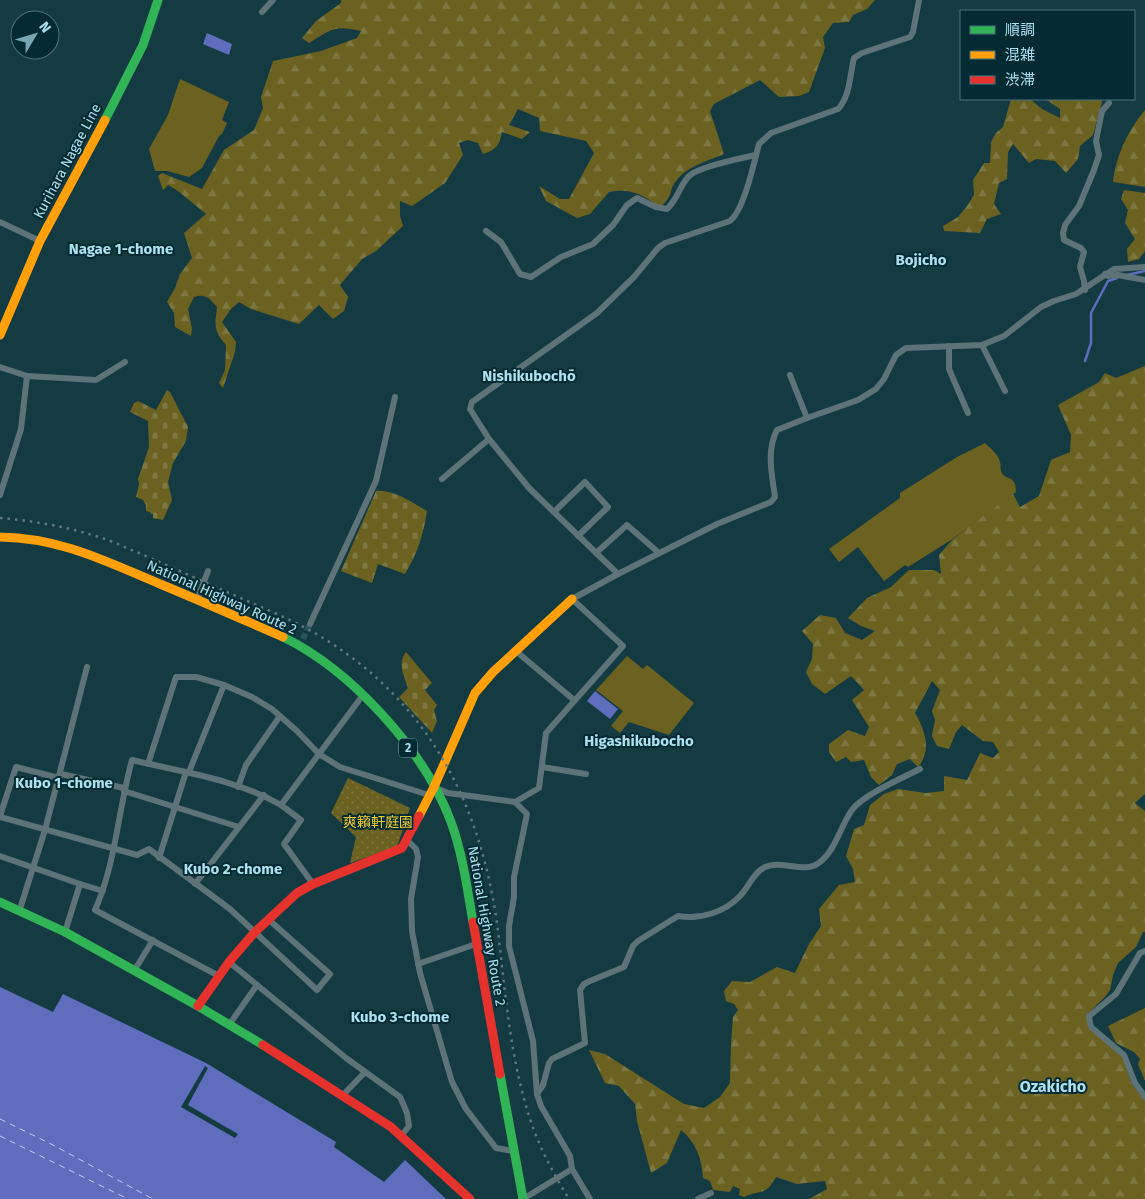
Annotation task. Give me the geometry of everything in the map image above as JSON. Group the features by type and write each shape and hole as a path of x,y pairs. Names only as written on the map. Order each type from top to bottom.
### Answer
{"main road":[{"name":"Kurihara Nagae Line","path":"0,335 40,241 133,67 143,45 158,0"},
{"name":"National Highway Route 2","path":"0,537 35,539 69,547 301,642 363,695 400,737 431,791 442,802 453,827 462,857 523,1199"},
{"path":"198,1006 229,962 254,933 297,893 313,884 399,850 408,840 475,693 493,672 572,600"},
{"path":"0,902 64,932 198,1006 343,1095 402,1135 470,1199"}],"street":[{"path":"262,12 273,0"},
{"path":"618,574 529,488 489,439 470,409 472,402 597,313 634,277 658,248 665,243 730,221 736,216 741,207 759,144 771,133 838,109 843,104 847,93 854,58 862,53 910,38 914,32 919,0"},
{"path":"1085,290 1080,267 1084,252 1081,248 1064,240 1063,233 1065,225 1079,206 1094,170 1098,155 1096,146 1097,134 1102,111 1109,103"},
{"path":"486,231 501,242 520,274 531,277 561,257 593,244 613,225 627,205 637,198 656,207 666,209 675,202 678,190 690,174 729,160 756,155"},
{"path":"0,222 40,241"},
{"path":"148,764 176,677 196,677 224,685 252,697 297,730 319,754 340,767 431,791 515,802 539,788 546,733 623,646 572,600 618,574 717,524 771,502 775,497 770,449 777,430 858,400 876,390 896,355 906,348 982,345 1004,336 1041,307 1085,290 1104,274 1114,269 1145,267"},
{"path":"1104,274 1145,280"},
{"path":"982,345 1005,390"},
{"path":"949,346 949,369 968,414"},
{"path":"0,368 27,376 96,380 124,362"},
{"path":"790,375 807,418"},
{"path":"0,494 21,429 27,376"},
{"path":"310,624 376,482 395,397"},
{"path":"442,479 489,439"},
{"path":"554,512 585,482 608,507 578,536"},
{"path":"596,553 627,525 659,553"},
{"path":"196,600 208,571"},
{"path":"517,652 574,700"},
{"path":"19,912 60,776 87,667"},
{"path":"159,858 187,772 224,685"},
{"path":"281,805 363,695"},
{"path":"238,787 246,765 280,716"},
{"path":"219,976 95,910 103,891 124,789 132,760 187,772 238,787 264,795 281,805 301,820 284,844 313,884"},
{"path":"240,827 124,789 16,767 0,816 137,855 149,849 230,909 318,990 330,974 268,919"},
{"path":"542,767 586,774"},
{"path":"537,1094 543,1086 549,1063 552,1059 585,1043 580,990 584,984 624,967 633,946 638,940 678,916 691,918 725,908 741,896 755,874 763,868 774,864 811,867 821,862 856,806 886,785 920,769"},
{"path":"195,884 264,795"},
{"path":"515,802 526,814 514,877 514,897 509,939 510,952 533,1040 537,1094 541,1106 570,1156 572,1169 590,1199"},
{"path":"408,840 416,849 418,857 411,898 412,931 418,964 452,1082 466,1109 496,1148 513,1150"},
{"path":"0,856 103,891"},
{"path":"64,932 80,884"},
{"path":"134,971 153,940"},
{"path":"418,964 476,944"},
{"path":"1145,951 1140,953 1116,994 1089,1016 1091,1027 1124,1055 1134,1083 1145,1097"},
{"path":"229,962 364,1072 400,1097 408,1113 408,1126 402,1135"},
{"path":"229,1025 257,985"},
{"path":"343,1095 364,1072"},
{"path":"523,1199 572,1169"},
{"path":"698,1199 711,1193"}],"green space":[{"path":"341,0 875,0 867,9 853,15 849,22 833,23 823,37 825,48 809,92 799,96 779,97 760,80 714,104 710,111 724,154 686,171 674,185 667,200 660,207 648,199 630,192 609,192 590,214 577,218 546,201 539,186 560,199 569,199 594,153 586,141 540,131 539,118 518,109 509,125 530,132 522,139 502,132 497,146 483,154 478,143 468,140 459,143 463,155 445,183 412,206 400,201 400,216 403,226 376,251 362,259 340,285 348,297 344,311 333,319 319,305 299,324 251,309 239,302 231,309 222,322 236,342 235,352 223,388 219,383 225,370 226,345 216,328 217,307 205,296 194,297 188,309 192,329 191,336 175,327 174,313 167,302 180,274 192,258 184,233 206,214 168,185 163,190 158,176 162,173 202,189 224,150 254,130 263,108 261,97 273,61 321,51 357,38 361,31 339,28 328,31 309,43 302,38 316,21 341,3"},
{"path":"180,79 229,102 222,120 227,123 222,134 219,136 202,168 189,177 167,171 155,171 149,149 168,115"},
{"path":"1011,100 1031,100 1042,109 1060,118 1060,109 1046,100 1101,100 1102,102 1093,135 1080,146 1078,159 1066,173 1055,161 1036,159 1029,163 1013,144 1008,152 1007,179 999,183 994,204 1001,214 987,219 980,233 944,231 943,226 958,217 974,195 973,180 984,163 990,163 991,142 996,133 1003,127"},
{"path":"1145,110 1145,187 1113,182 1114,173 1124,144"},
{"path":"1124,190 1145,193 1145,251 1139,259 1128,262 1127,249 1135,239 1125,223 1128,210 1121,199"},
{"path":"1145,366 1145,794 1135,803 1145,811 1145,932 1143,932 1136,947 1118,963 1110,990 1087,1014 1089,1028 1122,1056 1132,1084 1145,1101 1145,1199 809,1199 827,1189 825,1181 797,1184 776,1177 766,1190 744,1197 739,1195 740,1189 733,1186 730,1192 713,1190 710,1181 703,1178 700,1158 694,1145 681,1130 667,1163 651,1173 637,1121 635,1104 619,1086 605,1083 589,1050 605,1054 684,1104 704,1108 720,1097 730,1083 733,1017 738,1010 734,1004 726,1001 724,991 732,981 750,982 777,967 795,973 809,944 821,926 819,909 839,885 855,882 853,869 846,856 854,829 864,825 870,805 884,794 898,789 926,793 944,791 944,776 967,780 980,753 993,758 999,752 993,742 983,741 962,725 956,732 949,749 937,746 932,736 935,720 932,711 940,690 932,681 915,713 922,726 926,740 925,754 918,767 910,759 897,764 892,775 879,785 871,777 864,760 851,762 846,757 836,762 829,752 829,744 848,730 865,736 869,727 852,700 864,690 851,676 825,694 812,684 806,672 812,659 813,644 802,631 820,615 836,618 845,633 862,640 875,631 861,626 848,618 867,598 891,587 909,570 934,570 941,574 939,555 952,540 1012,492 1020,507 1039,496 1051,460 1070,452 1071,435 1058,405 1099,382 1105,373 1116,378"},
{"path":"167,390 170,392 188,427 186,441 173,463 168,482 172,500 163,520 153,518 153,514 146,511 146,505 143,500 136,497 139,484 138,479 149,447 148,421 130,412 134,403 138,401 156,410"},
{"path":"985,443 998,457 1003,474 1014,482 1016,492 951,540 908,567 905,565 884,581 858,547 839,562 829,549 900,498 900,493 957,457"},
{"path":"376,491 396,494 427,511 419,544 405,574 378,564 372,583 341,571"},
{"path":"406,652 432,683 425,690 437,705 434,710 437,721 432,733 399,697 408,688 402,665 403,656"},
{"path":"627,656 643,669 647,665 694,703 669,735 629,722 620,733 611,726 623,711 596,690"},
{"name":"爽籟軒庭園","path":"348,778 410,808 397,847 350,863 356,837 331,813"},
{"path":"1145,1008 1145,1081 1138,1064 1140,1059 1134,1052 1116,1043 1108,1026"}],"water":[{"path":"207,33 232,44 229,55 203,44"},
{"path":"595,691 618,709 610,719 587,701"},
{"path":"0,987 53,1012 63,994 206,1063 336,1142 334,1147 384,1182 405,1160 446,1199 0,1199"}],"pier":[{"path":"205,1066 208,1068 188,1105 238,1134 235,1138 181,1107"}],"waterway":[{"path":"1127,275 1145,271"},
{"path":"1085,361 1091,343 1091,313 1108,281 1117,278"}],"ferry route":[{"path":"0,1119 53,1145 153,1199"},
{"path":"0,1136 128,1199"}],"tunnel":[{"path":"303,639 310,624"}],"railway":[{"path":"0,518 55,526 108,540 306,628 331,643 367,670 398,700 425,732 447,768 466,805 480,845 491,887 507,1007 520,1084 535,1133 550,1167 569,1199"}],"traffic: fast":[{"path":"105,120 143,45 158,0"},
{"path":"283,637 309,652 359,691 383,715 423,768 439,795 455,834 473,922"},
{"path":"0,902 65,932 198,1006 263,1045"},
{"path":"500,1074 523,1199"}],"traffic: slow":[{"path":"0,335 40,241 105,120"},
{"path":"0,537 22,538 63,546 82,552 283,637"},
{"path":"419,816 434,787 475,693 493,672 572,599"}],"traffic: jam":[{"path":"198,1006 229,962 254,933 297,893 313,884 402,848 419,816"},
{"path":"473,922 500,1074"},
{"path":"263,1045 391,1127 470,1199"}],"district":[{"name":"Nagae 1-chome","path":"121,249"},
{"name":"Bojicho","path":"921,260"},
{"name":"Nishikubochō","path":"529,376"},
{"name":"Higashikubocho","path":"639,741"},
{"name":"Kubo 1-chome","path":"64,783"},
{"name":"Kubo 2-chome","path":"233,869"},
{"name":"Kubo 3-chome","path":"400,1017"},
{"name":"Ozakicho","path":"1053,1086"}]}
